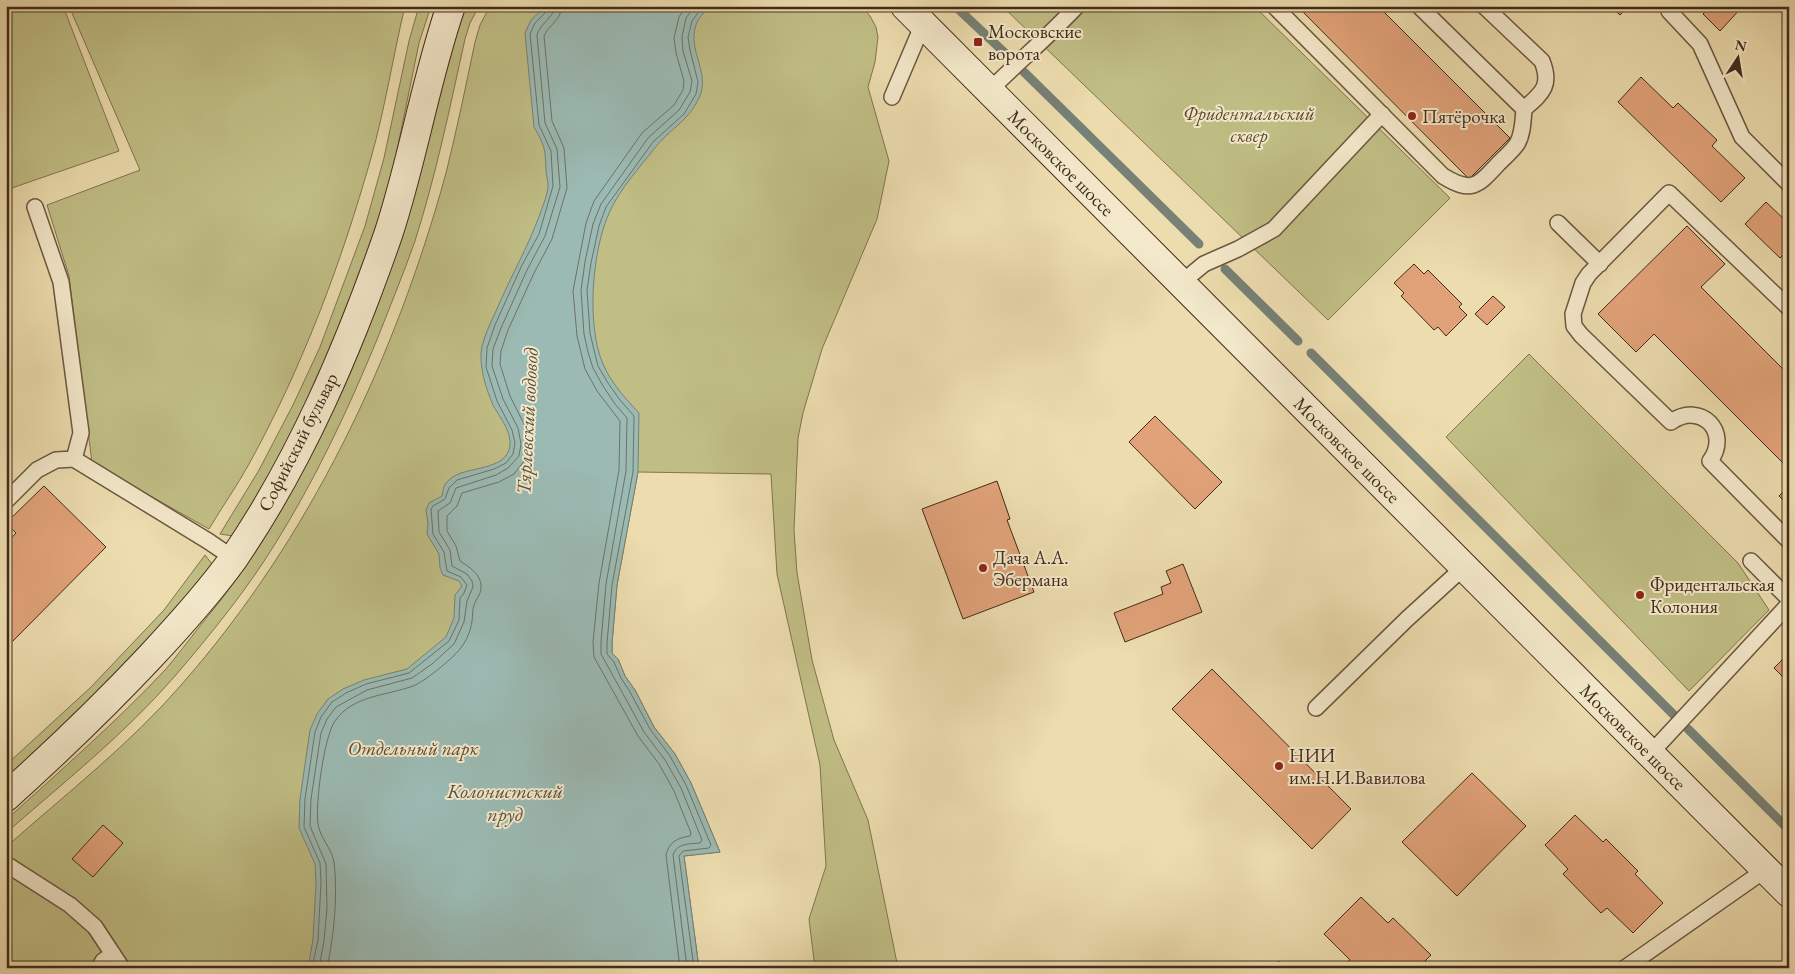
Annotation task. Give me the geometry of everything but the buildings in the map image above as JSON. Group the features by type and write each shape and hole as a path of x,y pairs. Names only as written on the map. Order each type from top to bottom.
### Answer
{"main road":[{"name":"Софийский бульвар","path":"6,797 114,695 182,623 233,558 280,483 315,415 354,328 388,233 409,163 436,48 451,6"},
{"name":"Московское шоссе","path":"914,15 1789,894"}],"lane":[{"path":"989,91 1077,6"},
{"path":"1274,6 1442,176 1457,184 1470,186 1482,182 1517,144 1521,133 1524,109 1546,85 1547,73 1542,61 1484,6"},
{"path":"1419,6 1524,109"},
{"path":"1674,6 1669,11 1700,44 1742,137 1789,184"},
{"path":"892,97 914,15"},
{"path":"1181,283 1204,264 1238,249 1274,229 1382,114"},
{"path":"1789,308 1669,193 1589,274 1581,288 1573,314 1574,326 1581,335 1671,422 1686,414 1703,418 1710,423 1718,438 1718,446 1710,462 1789,541"},
{"path":"35,207 61,282 81,433 74,459"},
{"path":"1558,223 1600,264"},
{"path":"6,501 37,470 56,460 74,459 233,558"},
{"path":"1751,562 1789,599"},
{"path":"1316,708 1407,619 1464,567"},
{"path":"1650,754 1789,604"},
{"path":"6,864 70,905 95,927 122,968"},
{"path":"1625,968 1765,870"},
{"path":"99,968 103,961 113,954"}],"green space":[{"path":"6,6 63,6 119,151 6,190"},
{"path":"69,6 405,6 376,139 347,237 319,315 268,428 209,529 92,463 69,276 47,205 140,170"},
{"path":"419,6 431,6 419,43 395,160 376,230 330,350 270,476 233,536 220,534 259,470 293,405 320,347 365,226 384,158 409,41"},
{"path":"465,6 479,6 470,23 465,39 436,166 415,241 354,394 304,495 252,579 175,676 115,738 6,833 6,820 107,728 165,670 249,561 306,467 342,392 388,277 418,184 459,18"},
{"name":"Отдельный парк","path":"490,6 861,6 870,16 876,27 878,37 875,62 868,87 889,161 877,219 822,349 803,413 798,438 794,530 797,573 812,660 834,740 868,820 898,968 815,968 809,919 826,866 820,765 777,574 771,474 638,472 617,585 612,653 618,659 625,676 635,690 654,727 675,754 691,783 720,852 684,856 699,968 6,968 6,847 119,748 182,684 228,628 270,569 308,507 343,444 374,378 401,311 425,242 446,173 475,42 480,25"},
{"name":"Фридентальский сквер","path":"1002,6 1254,6 1450,198 1328,320"},
{"path":"1529,354 1738,563 1769,610 1689,691 1446,437"},
{"path":"205,555 212,564 172,616 99,695 6,780 6,765 91,687 164,610"}],"water":[{"name":"Колонистский пруд","path":"546,6 709,6 697,22 694,34 694,43 702,80 699,98 684,120 660,142 636,171 610,211 599,245 593,287 594,329 603,364 614,384 639,413 638,472 617,585 612,653 618,659 625,676 635,690 654,727 675,754 691,783 720,852 684,856 699,968 306,968 309,963 313,939 316,883 315,864 299,828 300,799 310,730 317,714 328,699 343,689 364,680 407,669 446,637 454,618 455,595 462,586 459,581 443,575 440,568 439,554 427,534 426,510 429,503 442,496 445,485 453,477 498,462 505,457 509,450 510,438 508,432 493,405 485,384 481,353 486,333 530,238 547,192 545,152 534,127 525,33 531,20"}],"waterway":[{"path":"955,6 1006,54"},
{"path":"1023,71 1199,244"},
{"path":"1225,269 1298,341"},
{"path":"1311,353 1674,715"},
{"path":"1688,729 1789,830"}],"place":[{"name":"Московские ворота","path":"978,42"},
{"name":"Пятёрочка","path":"1412,116"},
{"name":"Дача А.А. Эбермана","path":"983,568"},
{"name":"Фридентальская Колония","path":"1640,595"},
{"name":"НИИ им.Н.И.Вавилова","path":"1279,766"}],"water label":[{"name":"Тярлевский водовод","path":"527,421"}]}
